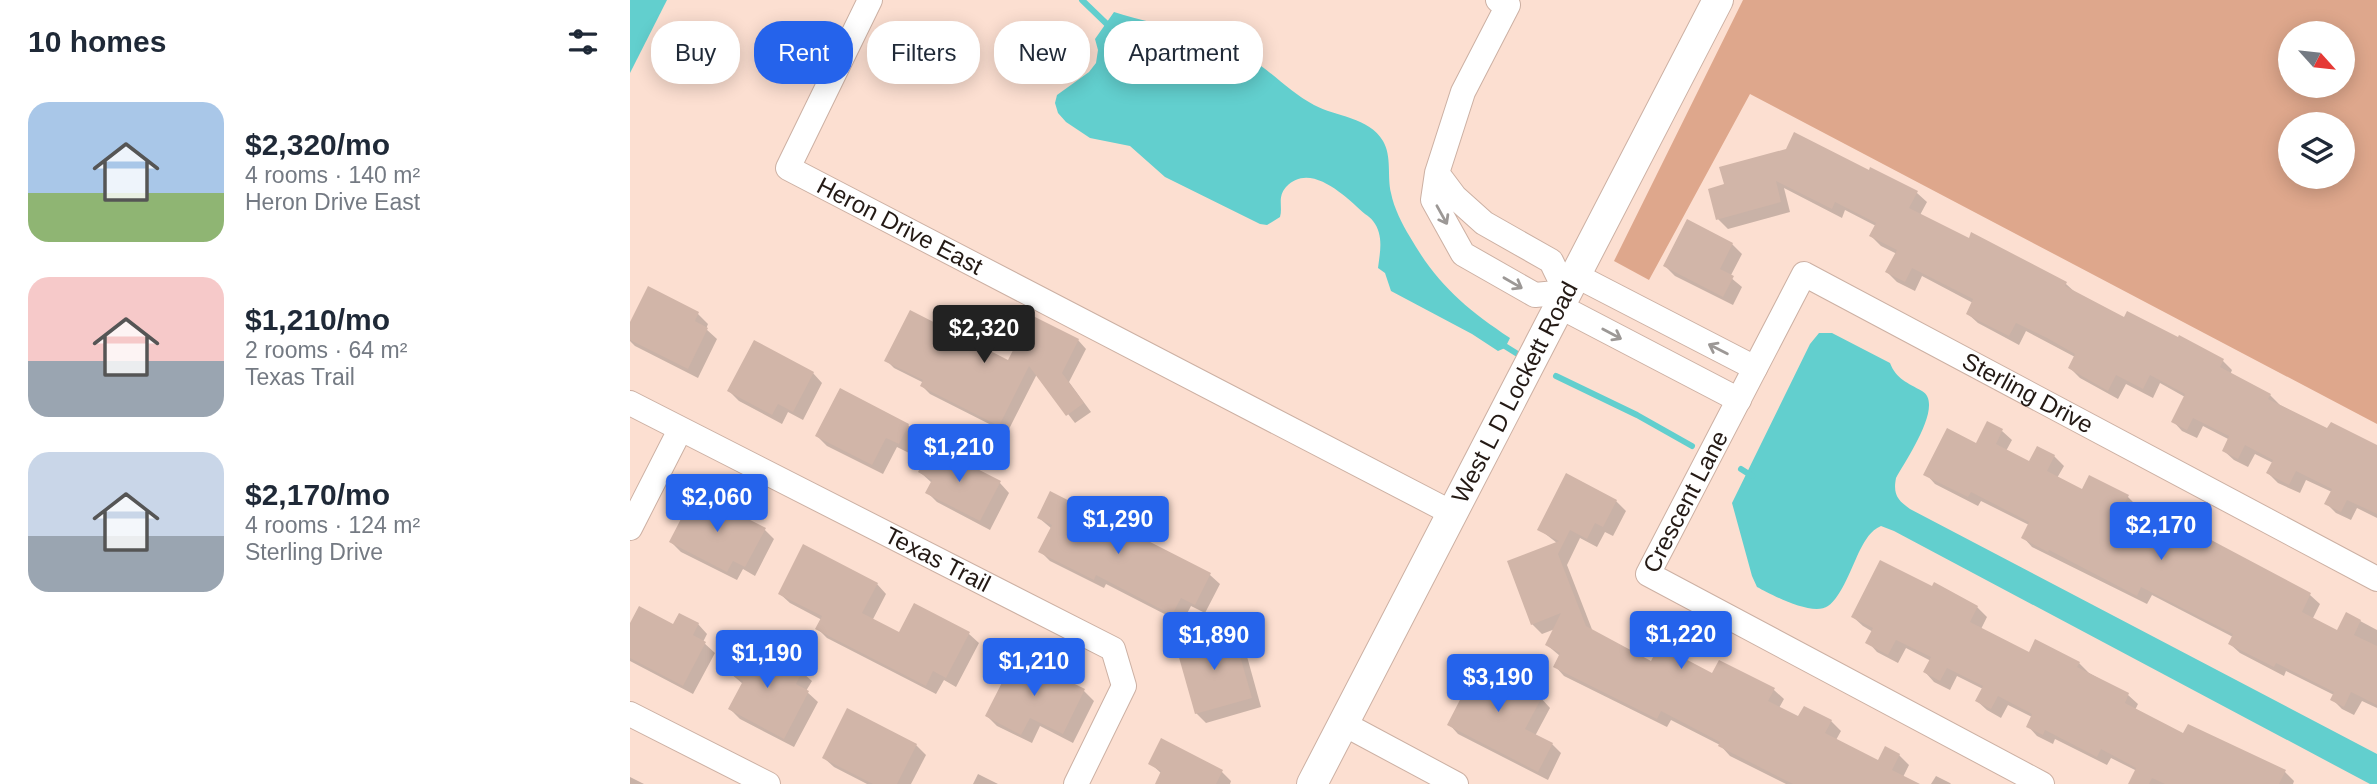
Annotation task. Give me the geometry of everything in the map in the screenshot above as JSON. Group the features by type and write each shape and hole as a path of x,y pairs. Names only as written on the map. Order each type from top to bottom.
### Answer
{"main road":[{"name":"West L D Lockett Road","path":"1312,784 1718,0"}],"street":[{"name":"Heron Drive East","path":"870,0 788,168 1452,513"},
{"path":"1498,0 1508,5 1463,92 1437,173 1433,200 1463,254 1535,295 1567,291 1755,368"},
{"path":"1437,173 1455,197 1484,223 1551,261 1567,291"},
{"name":"Sterling Drive","path":"1739,400 1804,274 2377,579"},
{"name":"Crescent Lane","path":"1567,291 1739,400 1648,574 2042,784"},
{"name":"Texas Trail","path":"630,403 1112,649 1125,686 1076,784"},
{"path":"630,528 681,430"},
{"path":"630,714 768,784"},
{"path":"1344,724 1457,784"}],"shaded area":[{"path":"1743,0 2377,0 2377,424 1750,94 1649,280 1614,261"}],"water":[{"path":"630,0 667,0 656,21 651,21 651,32 630,73"},
{"path":"1114,12 1146,21 1108,21"},
{"path":"1104,26 1104,84 1263,84 1263,68 1314,105 1361,122 1377,133 1386,147 1392,199 1420,254 1453,294 1510,338 1505,348 1498,351 1472,334 1391,291 1385,273 1378,268 1380,244 1376,226 1370,218 1328,185 1306,178 1296,180 1283,191 1280,217 1267,225 1260,224 1165,177 1130,146 1090,138 1066,122 1058,113 1055,103 1057,95 1072,84 1090,84 1090,71 1096,63 1098,50 1095,39"},
{"path":"1819,333 1832,333 1890,363 1899,377 1922,391 1928,398 1929,408 1921,433 1896,478 1896,492 1906,506 2377,754 2377,784 2370,784 1881,526 1866,539 1842,588 1828,606 1821,609 1803,607 1757,587 1732,503 1810,344"}],"building":[{"path":"1794,132 1918,191 1909,208 1969,238 1971,232 2067,282 2065,286 2124,317 2127,311 2178,337 2179,335 2224,359 2220,367 2271,394 2268,399 2327,428 2331,422 2377,445 2377,514 2347,500 2341,512 2324,504 2332,489 2296,471 2289,485 2266,473 2273,460 2245,445 2238,459 2222,451 2229,436 2193,418 2187,430 2171,422 2185,394 2150,375 2143,389 2116,375 2108,391 2068,368 2075,354 2047,338 2016,323 2009,336 1981,322 1966,314 1973,299 1912,268 1905,282 1885,272 1897,250 1869,236 1876,223 1835,202 1832,209 1776,181 1781,202 1716,220 1708,189 1724,184 1719,167 1786,149"},
{"path":"1687,219 1733,243 1720,269 1734,276 1723,297 1663,266"},
{"path":"648,286 699,312 695,321 708,328 688,369 630,340 630,322"},
{"path":"910,310 1008,360 1031,315 1079,339 1062,373 1084,403 1066,416 1029,366 999,426 920,386 923,380 884,361"},
{"path":"754,340 814,372 793,412 778,404 772,415 727,391"},
{"path":"840,388 909,424 899,444 886,438 872,465 815,436"},
{"path":"1987,421 2003,429 1996,444 2029,461 2037,446 2055,455 2047,471 2082,489 2089,475 2129,495 2121,510 2174,537 2181,524 2311,593 2302,612 2337,630 2346,612 2361,620 2354,635 2377,646 2377,705 2351,692 2344,707 2330,700 2334,692 2276,663 2274,667 2228,644 2233,634 2141,587 2137,596 2049,550 2048,552 2021,538 2029,522 1971,492 1968,497 1923,475 1947,428 1976,443"},
{"path":"932,446 1001,481 980,521 925,493 932,480 918,472"},
{"path":"1566,473 1617,500 1603,527 1595,523 1587,539 1570,530 1558,554 1586,626 1651,661 1659,645 1712,673 1719,660 1775,688 1768,701 1798,716 1804,706 1832,720 1825,733 1878,760 1885,746 1900,754 1892,770 1920,784 1793,784 1718,746 1720,742 1661,711 1657,719 1553,667 1560,653 1545,645 1561,613 1531,625 1507,561 1559,541 1537,530"},
{"path":"1050,491 1211,573 1195,605 1181,598 1172,615 1096,575 1094,580 1038,552 1052,525 1037,518"},
{"path":"695,492 766,528 745,567 733,561 727,572 669,542"},
{"path":"803,544 878,583 862,613 899,632 914,603 970,632 946,678 933,671 926,686 815,629 822,616 778,594"},
{"path":"1880,560 1932,586 1934,582 1978,606 1970,622 2029,652 2035,639 2080,662 2077,667 2129,693 2125,703 2183,733 2188,724 2286,770 2279,784 2165,784 2152,778 2149,784 2128,784 2136,768 2101,749 2097,757 2045,730 2043,735 2026,727 2032,714 1998,696 1991,709 1975,701 1983,686 1947,668 1940,681 1923,672 1931,657 1896,640 1888,655 1865,643 1873,628 1851,617"},
{"path":"639,606 673,624 679,613 699,623 693,635 706,642 683,686 630,658 630,623"},
{"path":"1233,631 1252,698 1195,714 1176,647"},
{"path":"745,640 803,670 796,684 809,691 784,739 728,709 743,681 728,673"},
{"path":"1016,655 1085,689 1063,734 1030,718 1021,735 985,716"},
{"path":"1464,656 1542,697 1525,729 1553,743 1538,772 1447,725 1464,692 1449,684"},
{"path":"847,708 917,744 897,784 873,784 822,758"},
{"path":"1161,738 1223,770 1216,784 1155,784 1161,771 1148,764"}],"waterway":[{"path":"1082,0 1104,21"},
{"path":"1500,343 1516,353"},
{"path":"1556,376 1637,415 1692,446"},
{"path":"1741,469 1752,476"}]}
